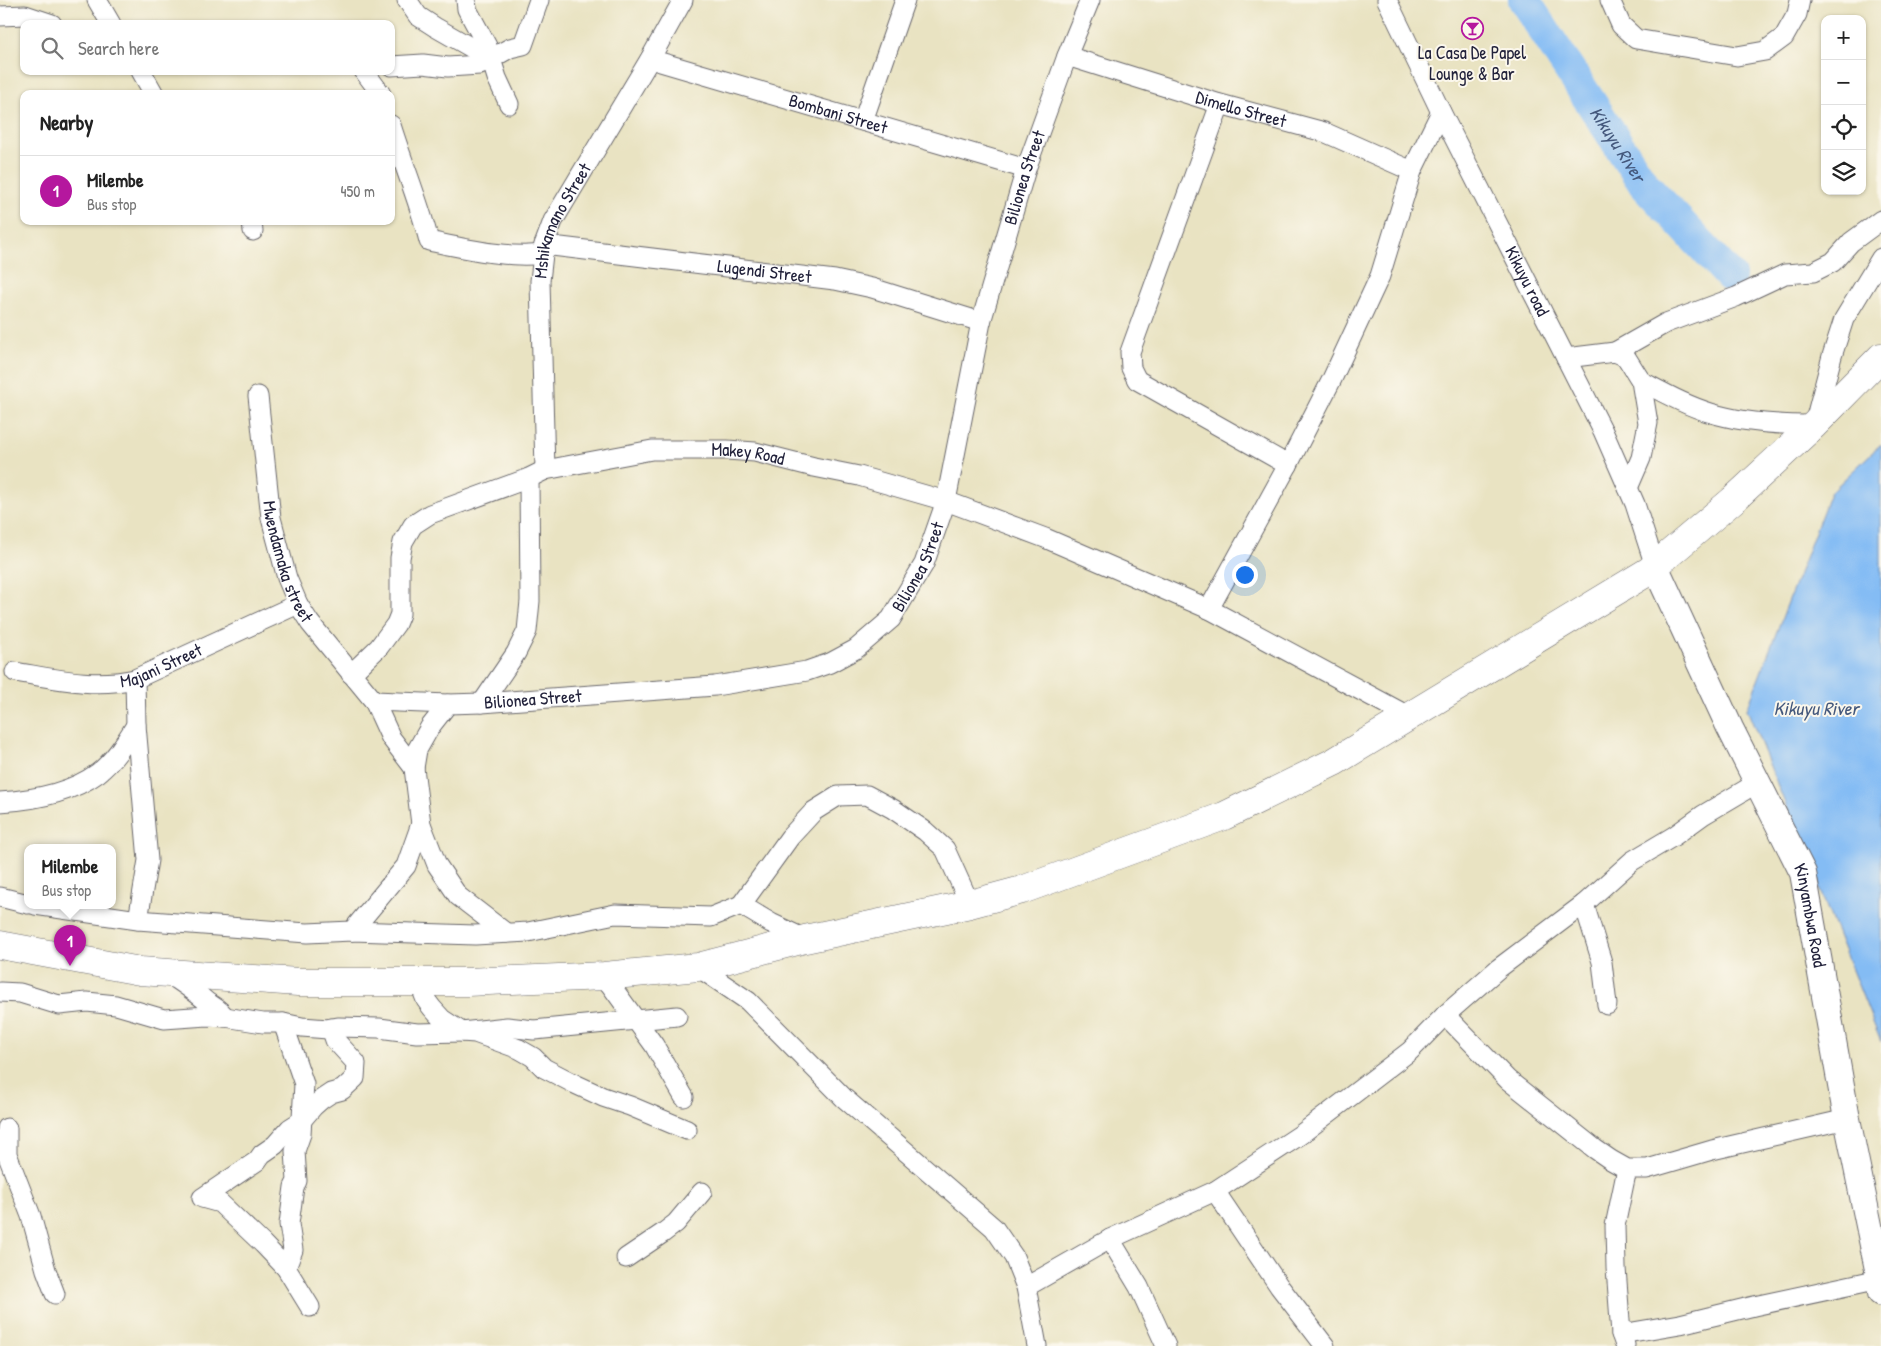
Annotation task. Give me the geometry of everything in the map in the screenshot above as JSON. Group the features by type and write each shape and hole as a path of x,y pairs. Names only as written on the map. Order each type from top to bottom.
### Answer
{"highway":[{"path":"0,945 140,971 298,982 467,982 604,976 698,966 805,939 970,904 1022,890 1224,816 1334,762 1655,566 1733,500 1814,425 1881,356"}],"street":[{"path":"97,0 109,20"},
{"path":"406,0 418,16 491,59"},
{"path":"466,0 467,9 487,46 497,78 509,104"},
{"path":"395,66 423,64 448,67 480,64 510,48 523,45 539,0"},
{"name":"Mshikamano Street","path":"482,703 516,653 527,631 537,474 540,281 544,250 553,221 683,0"},
{"path":"863,121 905,0"},
{"name":"Bilionea Street","path":"374,702 482,703 715,686 808,671 830,663 856,649 891,619 924,564 946,501 981,322 1026,170 1067,56 1090,0"},
{"name":"Kikuyu road","path":"1387,0 1441,112 1603,431 1635,504 1655,566"},
{"path":"1610,0 1621,25 1636,39 1737,56 1765,51 1784,37 1797,14 1800,0"},
{"path":"0,16 25,15 40,20"},
{"name":"Dimello Street","path":"1067,56 1220,104 1324,132 1412,172"},
{"name":"Bombani Street","path":"650,59 1026,170"},
{"path":"143,75 152,90"},
{"path":"367,75 378,90"},
{"path":"1220,104 1130,352 1131,368 1137,380 1288,465"},
{"path":"1209,609 1288,465 1332,379 1380,276 1412,172 1441,112"},
{"name":"Lugendi Street","path":"395,137 405,170 422,213 429,241 488,252 534,256 544,250 835,280 872,288 981,322"},
{"path":"1566,358 1615,352 1666,323 1736,297 1785,274 1813,272 1833,262 1851,242 1881,220"},
{"path":"1641,381 1672,397 1711,413 1749,421 1788,425 1814,425 1832,356 1844,320 1881,258"},
{"path":"1615,352 1626,357 1641,381 1648,423 1641,458 1628,488"},
{"name":"Mwendamaka street","path":"258,396 271,518 287,578 298,604 310,623 374,702 391,738 414,768"},
{"name":"Makey Road","path":"351,674 379,647 396,624 400,614 400,558 403,542 413,525 430,514 537,474 652,450 727,450 755,452 859,476 946,501 1045,538 1209,609 1410,717"},
{"name":"Kinyambwa Road","path":"1655,566 1757,783 1803,873 1847,1119 1880,1286"},
{"name":"Majani Street","path":"15,672 85,684 117,683 136,679 298,604"},
{"path":"136,679 136,725 148,860 138,920"},
{"path":"448,704 430,727 417,750 414,768 421,824 438,865 458,896 506,933"},
{"path":"0,802 20,801 70,789 99,773 124,745 136,725"},
{"path":"1026,1287 1110,1238 1215,1191 1308,1129 1410,1051 1445,1015 1499,968 1584,904 1632,861 1757,783"},
{"path":"62,909 138,920 307,933 352,931 475,935 528,932 615,914 711,917 741,905 790,837 814,811 838,796 867,795 893,808 925,831 945,849 970,904"},
{"path":"352,931 406,866 421,824"},
{"path":"0,898 24,903"},
{"path":"1584,904 1602,962 1607,1005"},
{"path":"741,905 771,923 805,939"},
{"path":"698,966 748,1001 844,1098 994,1228 1014,1257 1026,1287 1037,1346"},
{"path":"168,973 199,994 208,1003 222,1011 225,1017"},
{"path":"604,976 613,991 637,1020 684,1096"},
{"path":"419,982 426,1000 432,1008 442,1019 462,1032 476,1033 519,1049 533,1057 544,1068 575,1084 687,1130"},
{"path":"0,992 20,993 59,1005 87,1002 116,1005 164,1020 208,1016 263,1023 283,1023 302,1027 379,1028 417,1034 507,1027 543,1029 677,1016"},
{"path":"1445,1015 1514,1086 1603,1154 1627,1168 1648,1169 1712,1150 1847,1119"},
{"path":"283,1023 304,1084 301,1134 295,1151 297,1181 294,1187 289,1224 293,1250 286,1268"},
{"path":"310,1307 286,1268 220,1204 202,1198 257,1161 262,1154 275,1145 290,1128 301,1121 322,1099 331,1093 342,1090 356,1078 356,1063 335,1040 331,1028"},
{"path":"7,1128 7,1154 31,1216 46,1270 55,1294"},
{"path":"1627,1168 1616,1226 1616,1268 1622,1343 1680,1324 1754,1306 1880,1286"},
{"path":"1215,1191 1279,1286 1325,1346"},
{"path":"626,1258 676,1223 702,1192"},
{"path":"1110,1238 1139,1287 1166,1346"}],"water":[{"name":"Kikuyu River","path":"1881,444 1881,1042 1747,709 1830,493"}],"waterway":[{"name":"Kikuyu River","path":"1524,0 1644,184 1730,276"}],"place":[{"name":"La Casa De Papel Lounge & Bar","path":"1472,28"},
{"name":"Milembe","path":"70,966"}]}
